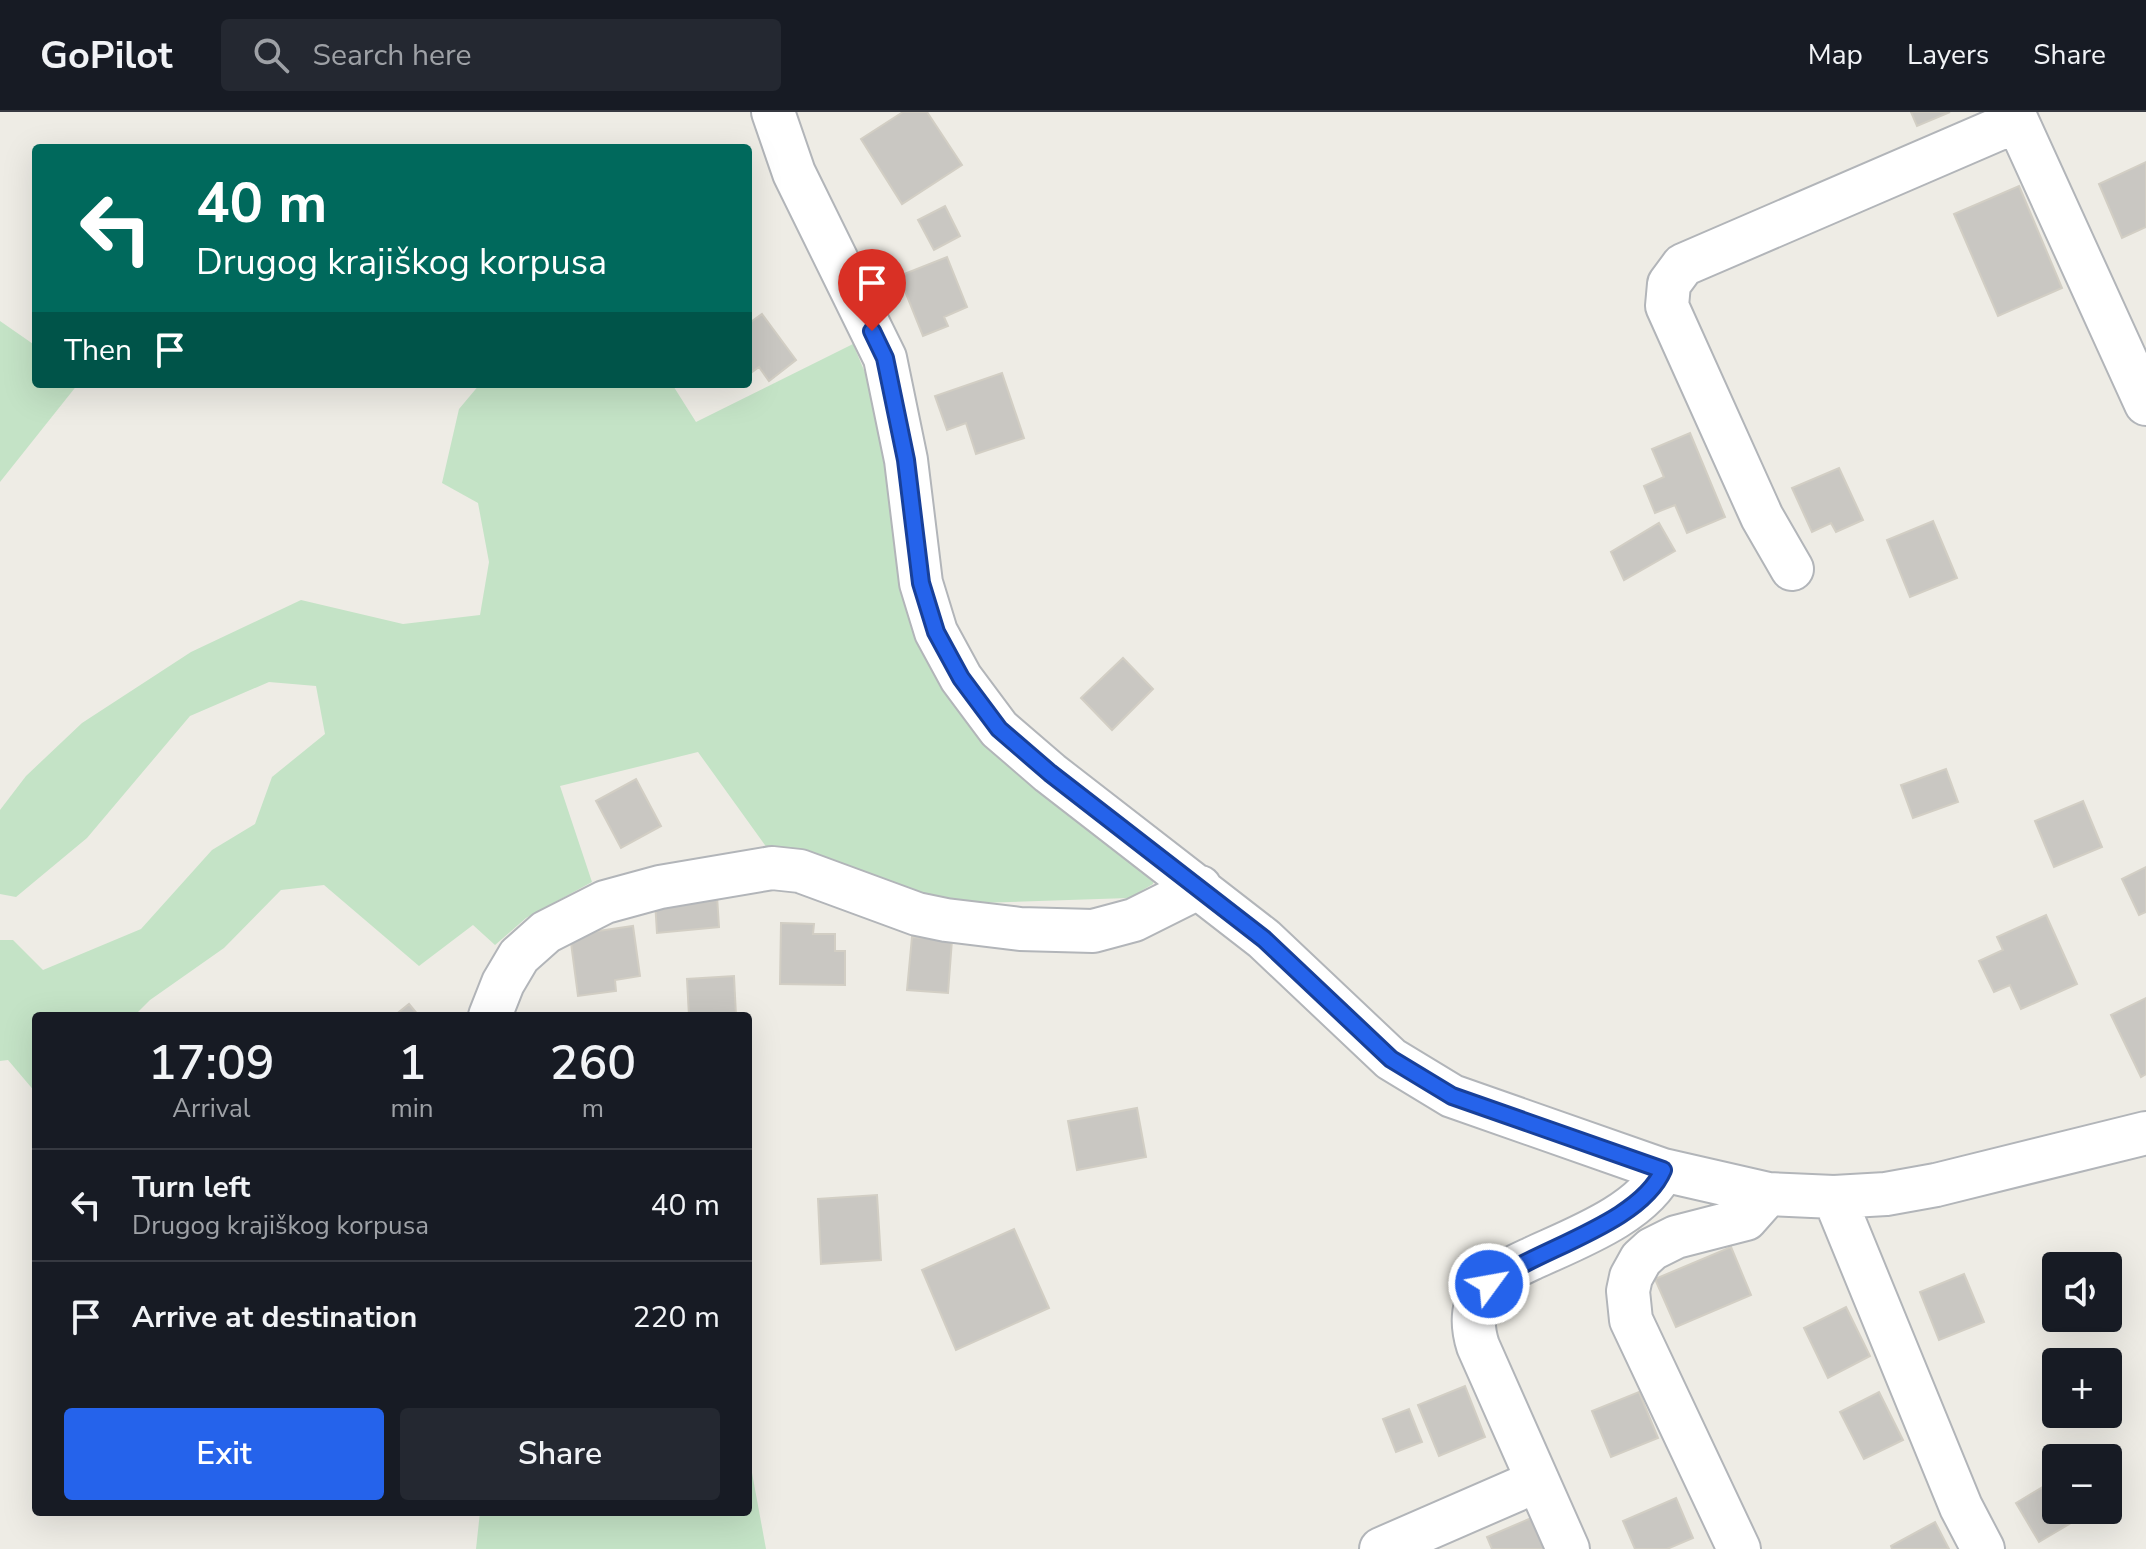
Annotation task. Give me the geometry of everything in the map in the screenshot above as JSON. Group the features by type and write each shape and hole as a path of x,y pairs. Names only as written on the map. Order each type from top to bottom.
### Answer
{"street":[{"path":"773,112 794,173 885,358 906,460 921,583 936,632 961,678 999,729 1050,773 1264,939 1391,1059 1452,1096 1663,1170 1768,1194 1834,1197 1886,1194 1936,1185 2146,1133"},
{"path":"1792,569 1762,517 1667,306 1669,284 1683,265 2015,117 2146,404"},
{"path":"492,1012 503,983 519,956 546,932 605,902 660,887 772,868 800,871 917,914 946,920 1020,929 1093,931 1134,920 1200,887"},
{"path":"1568,1549 1478,1346 1472,1317 1478,1299 1489,1284 1508,1270 1591,1231 1646,1196 1657,1184 1663,1170"},
{"path":"1739,1549 1631,1320 1628,1291 1631,1277 1641,1259 1652,1249 1676,1237 1746,1219 1768,1194"},
{"path":"1834,1197 1961,1507 1983,1549"},
{"path":"1381,1549 1537,1481"}],"green space":[{"path":"0,321 32,343 32,388 75,388 0,482"},
{"path":"853,344 869,382 921,633 944,693 977,728 1156,864 1153,884 1129,898 979,903 930,898 770,852 698,752 560,786 592,882 526,918 495,945 473,925 419,966 324,885 281,890 224,948 150,1000 138,1012 32,1012 32,1088 8,1060 0,1061 0,940 13,940 43,970 141,929 212,850 255,824 272,777 325,734 316,686 269,682 190,716 87,838 16,897 0,894 0,810 26,776 82,723 191,652 301,600 403,624 480,615 489,562 478,503 442,483 459,409 477,388 675,388 696,422"},
{"path":"752,1473 766,1549 476,1549 480,1516 752,1516"}],"building":[{"path":"903,112 927,112 962,165 902,204 861,139"},
{"path":"1911,112 1950,112 1917,126"},
{"path":"2146,162 2146,227 2122,238 2099,184"},
{"path":"2019,186 2062,288 1998,316 1954,214"},
{"path":"945,206 960,236 934,250 918,220"},
{"path":"947,257 967,307 944,317 948,326 923,336 899,276"},
{"path":"762,314 796,360 769,381 759,367 752,372 752,321"},
{"path":"1002,373 1024,438 976,454 966,423 947,430 935,396"},
{"path":"1690,433 1725,517 1687,533 1675,505 1655,513 1644,486 1664,477 1652,449"},
{"path":"1839,468 1863,520 1836,532 1831,523 1812,532 1792,488"},
{"path":"1933,521 1957,578 1910,597 1887,540"},
{"path":"1659,523 1675,551 1624,580 1611,552"},
{"path":"1123,658 1153,689 1112,730 1081,698"},
{"path":"1946,769 1958,802 1913,818 1901,785"},
{"path":"636,779 661,826 621,848 596,801"},
{"path":"2083,801 2102,847 2054,867 2035,821"},
{"path":"2146,867 2146,912 2139,915 2122,879"},
{"path":"717,896 719,927 657,933 655,901"},
{"path":"2046,915 2077,984 2021,1009 2010,985 1994,992 1979,961 2003,950 1997,937"},
{"path":"781,923 814,924 813,934 835,934 835,951 845,951 845,985 780,984"},
{"path":"633,926 640,976 615,980 616,991 578,996 570,935"},
{"path":"912,937 952,940 948,993 907,990"},
{"path":"734,976 736,1012 689,1012 687,979"},
{"path":"2146,998 2146,1074 2141,1077 2111,1015"},
{"path":"409,1004 416,1012 399,1012"},
{"path":"1137,1108 1146,1157 1077,1170 1068,1121"},
{"path":"877,1195 881,1260 821,1264 818,1199"},
{"path":"1014,1229 1049,1308 956,1350 922,1270"},
{"path":"1731,1247 1751,1295 1676,1327 1655,1279"},
{"path":"1964,1274 1984,1322 1939,1340 1920,1292"},
{"path":"1846,1307 1870,1356 1828,1378 1804,1328"},
{"path":"1465,1386 1485,1437 1439,1456 1418,1405"},
{"path":"1639,1392 1658,1438 1611,1457 1592,1411"},
{"path":"1879,1392 1903,1440 1864,1459 1840,1412"},
{"path":"1409,1409 1422,1442 1396,1452 1383,1419"},
{"path":"2042,1487 2042,1524 2069,1524 2039,1542 2016,1503"},
{"path":"1676,1498 1693,1538 1667,1549 1635,1549 1623,1521"},
{"path":"1536,1516 1550,1549 1492,1549 1487,1537"},
{"path":"1935,1522 1949,1549 1892,1549 1891,1546"}],"route":[{"path":"872,331 885,358 906,460 921,583 936,632 961,678 999,729 1050,773 1264,939 1391,1059 1452,1096 1663,1170 1657,1184 1646,1196 1591,1231 1508,1270 1489,1284"}]}
